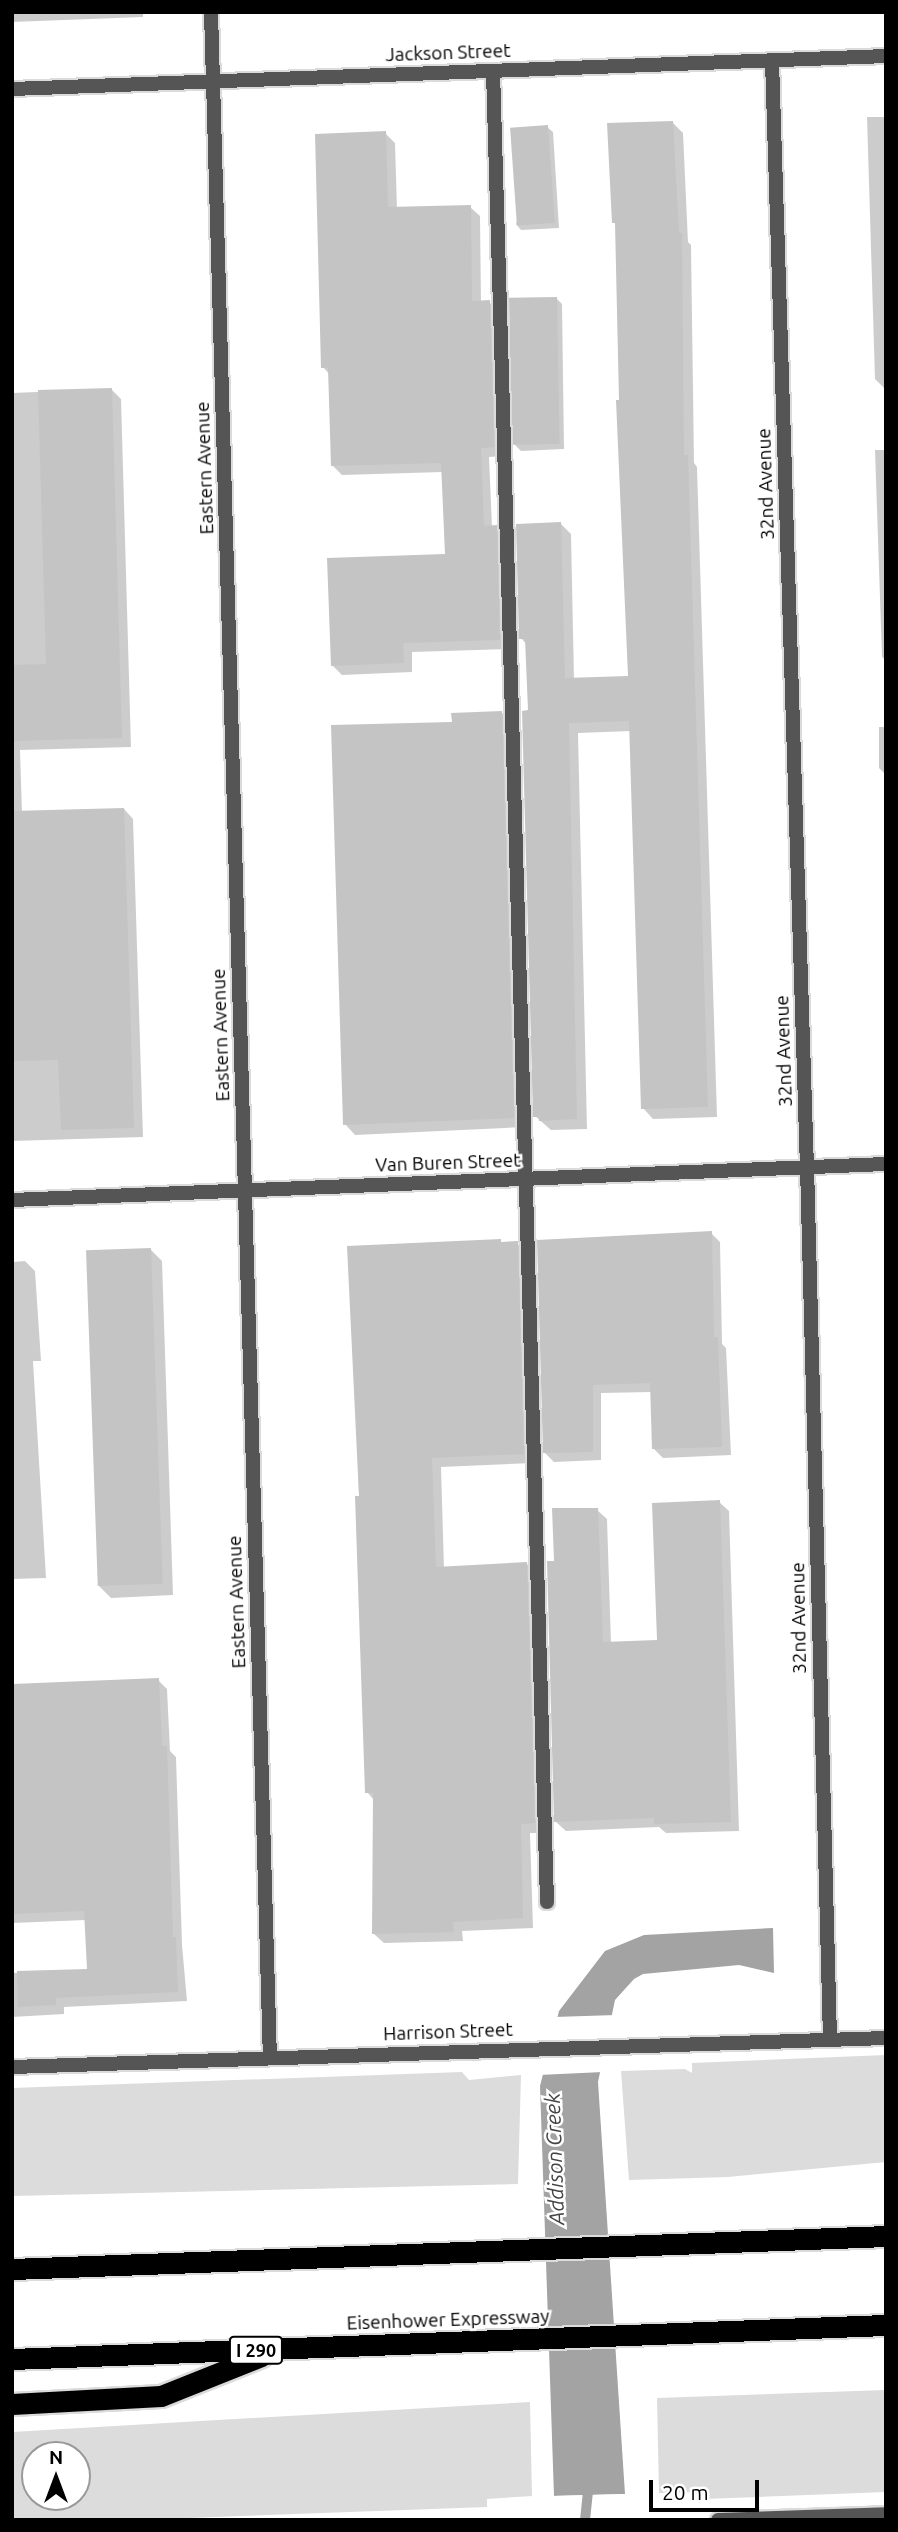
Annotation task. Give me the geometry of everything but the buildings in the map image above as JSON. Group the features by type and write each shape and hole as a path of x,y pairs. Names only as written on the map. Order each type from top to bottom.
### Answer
{"highway":[{"path":"12,2269 886,2236"},
{"name":"Eisenhower Expressway","path":"12,2359 886,2325"},
{"path":"12,2404 160,2396 277,2350"}],"street":[{"name":"Eastern Avenue","path":"211,12 270,2057"},
{"name":"Jackson Street","path":"12,89 886,56"},
{"name":"32nd Avenue","path":"772,61 807,1166 830,2040"},
{"path":"493,71 547,1902"},
{"name":"Van Buren Street","path":"12,1200 886,1164"},
{"name":"Harrison Street","path":"12,2067 670,2043 886,2038"},
{"path":"719,2520 848,2518 886,2514"}],"shaded area":[{"path":"886,2055 886,2162 728,2177 629,2180 621,2071 685,2069 692,2073 692,2063"},
{"path":"462,2072 469,2080 521,2075 518,2184 12,2196 12,2088"},
{"path":"886,2390 886,2492 705,2499 704,2492 659,2493 657,2398"},
{"path":"530,2402 532,2496 487,2499 487,2507 133,2520 12,2520 12,2432"}],"water":[{"path":"773,1928 774,1973 739,1965 643,1974 634,1979 615,2000 598,2082 625,2494 554,2496 540,2086 559,2011 605,1951 644,1935"}],"pier":[{"path":"616,2015 603,2072 539,2075 554,2017"},
{"path":"628,2494 625,2498 554,2500 550,2496"}],"waterway":[{"name":"Addison Creek","path":"585,2520 589,2482"}]}
